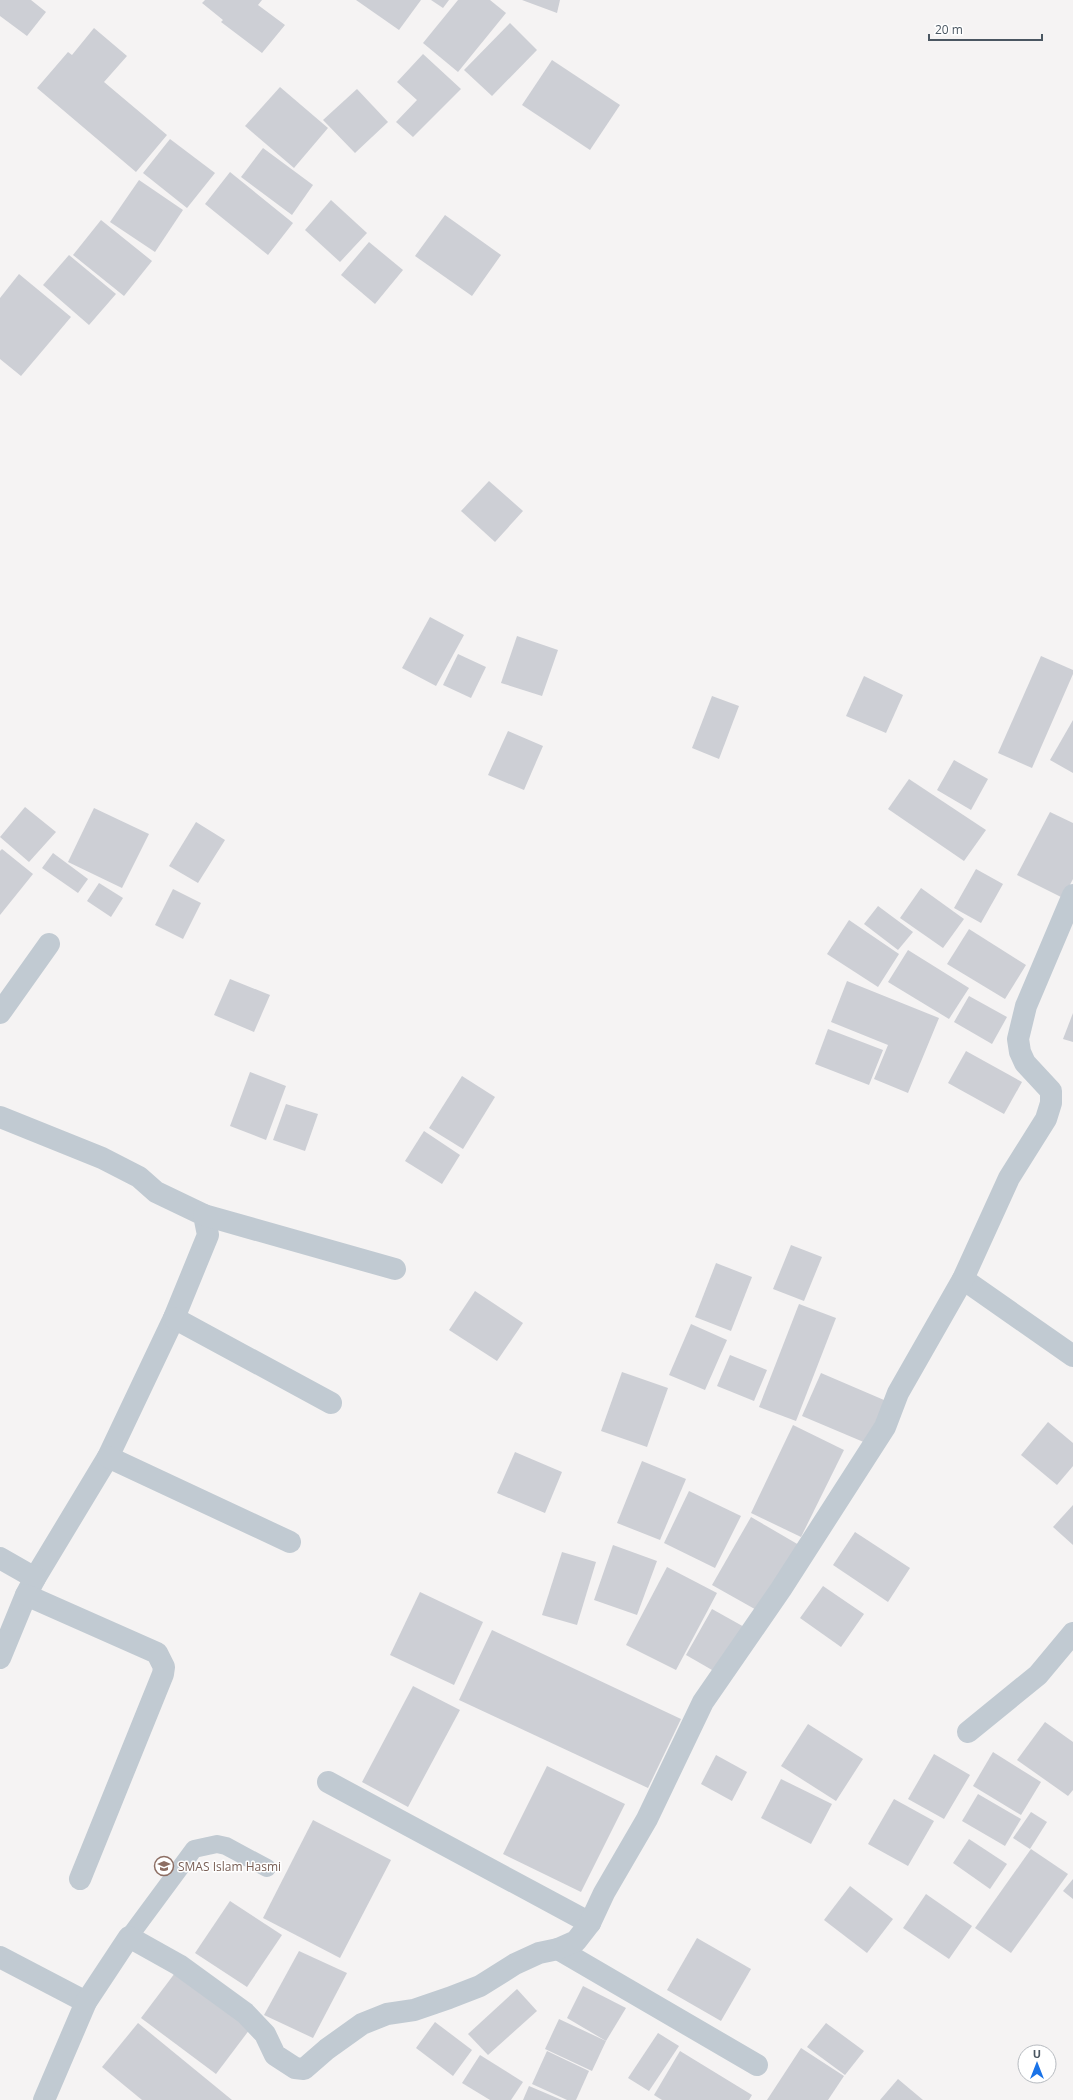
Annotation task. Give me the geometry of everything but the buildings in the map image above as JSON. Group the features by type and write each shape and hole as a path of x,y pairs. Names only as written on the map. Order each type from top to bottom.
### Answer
{"street":[{"path":"44,2100 86,2002 129,1937 179,1965 245,2013 265,2034 275,2055 295,2068 304,2069 327,2049 362,2024 387,2014 414,2010 480,1986 515,1964 539,1953 558,1949 576,1941 590,1922 604,1893 647,1819 703,1702 781,1589 885,1427 907,1374 963,1280 1009,1178 1035,1139 1046,1119 1051,1103 1051,1090 1025,1063 1020,1052 1018,1039 1026,1006 1073,896"},
{"path":"0,1013 49,944"},
{"path":"0,1117 102,1158 140,1178 156,1192 204,1215 395,1269"},
{"path":"0,1658 30,1587 108,1457 174,1318 208,1235 204,1215"},
{"path":"963,1280 1073,1356"},
{"path":"174,1318 331,1403"},
{"path":"108,1457 290,1542"},
{"path":"0,1558 30,1587 157,1653 164,1667 161,1678 80,1879"},
{"path":"968,1732 1038,1675 1073,1633"},
{"path":"328,1782 590,1922"},
{"path":"558,1949 757,2065"},
{"path":"0,1957 86,2002"}],"lane":[{"path":"129,1937 194,1849 211,1844 222,1845 267,1868"}],"place":[{"name":"SMAS Islam Hasmi","path":"164,1866"}]}
